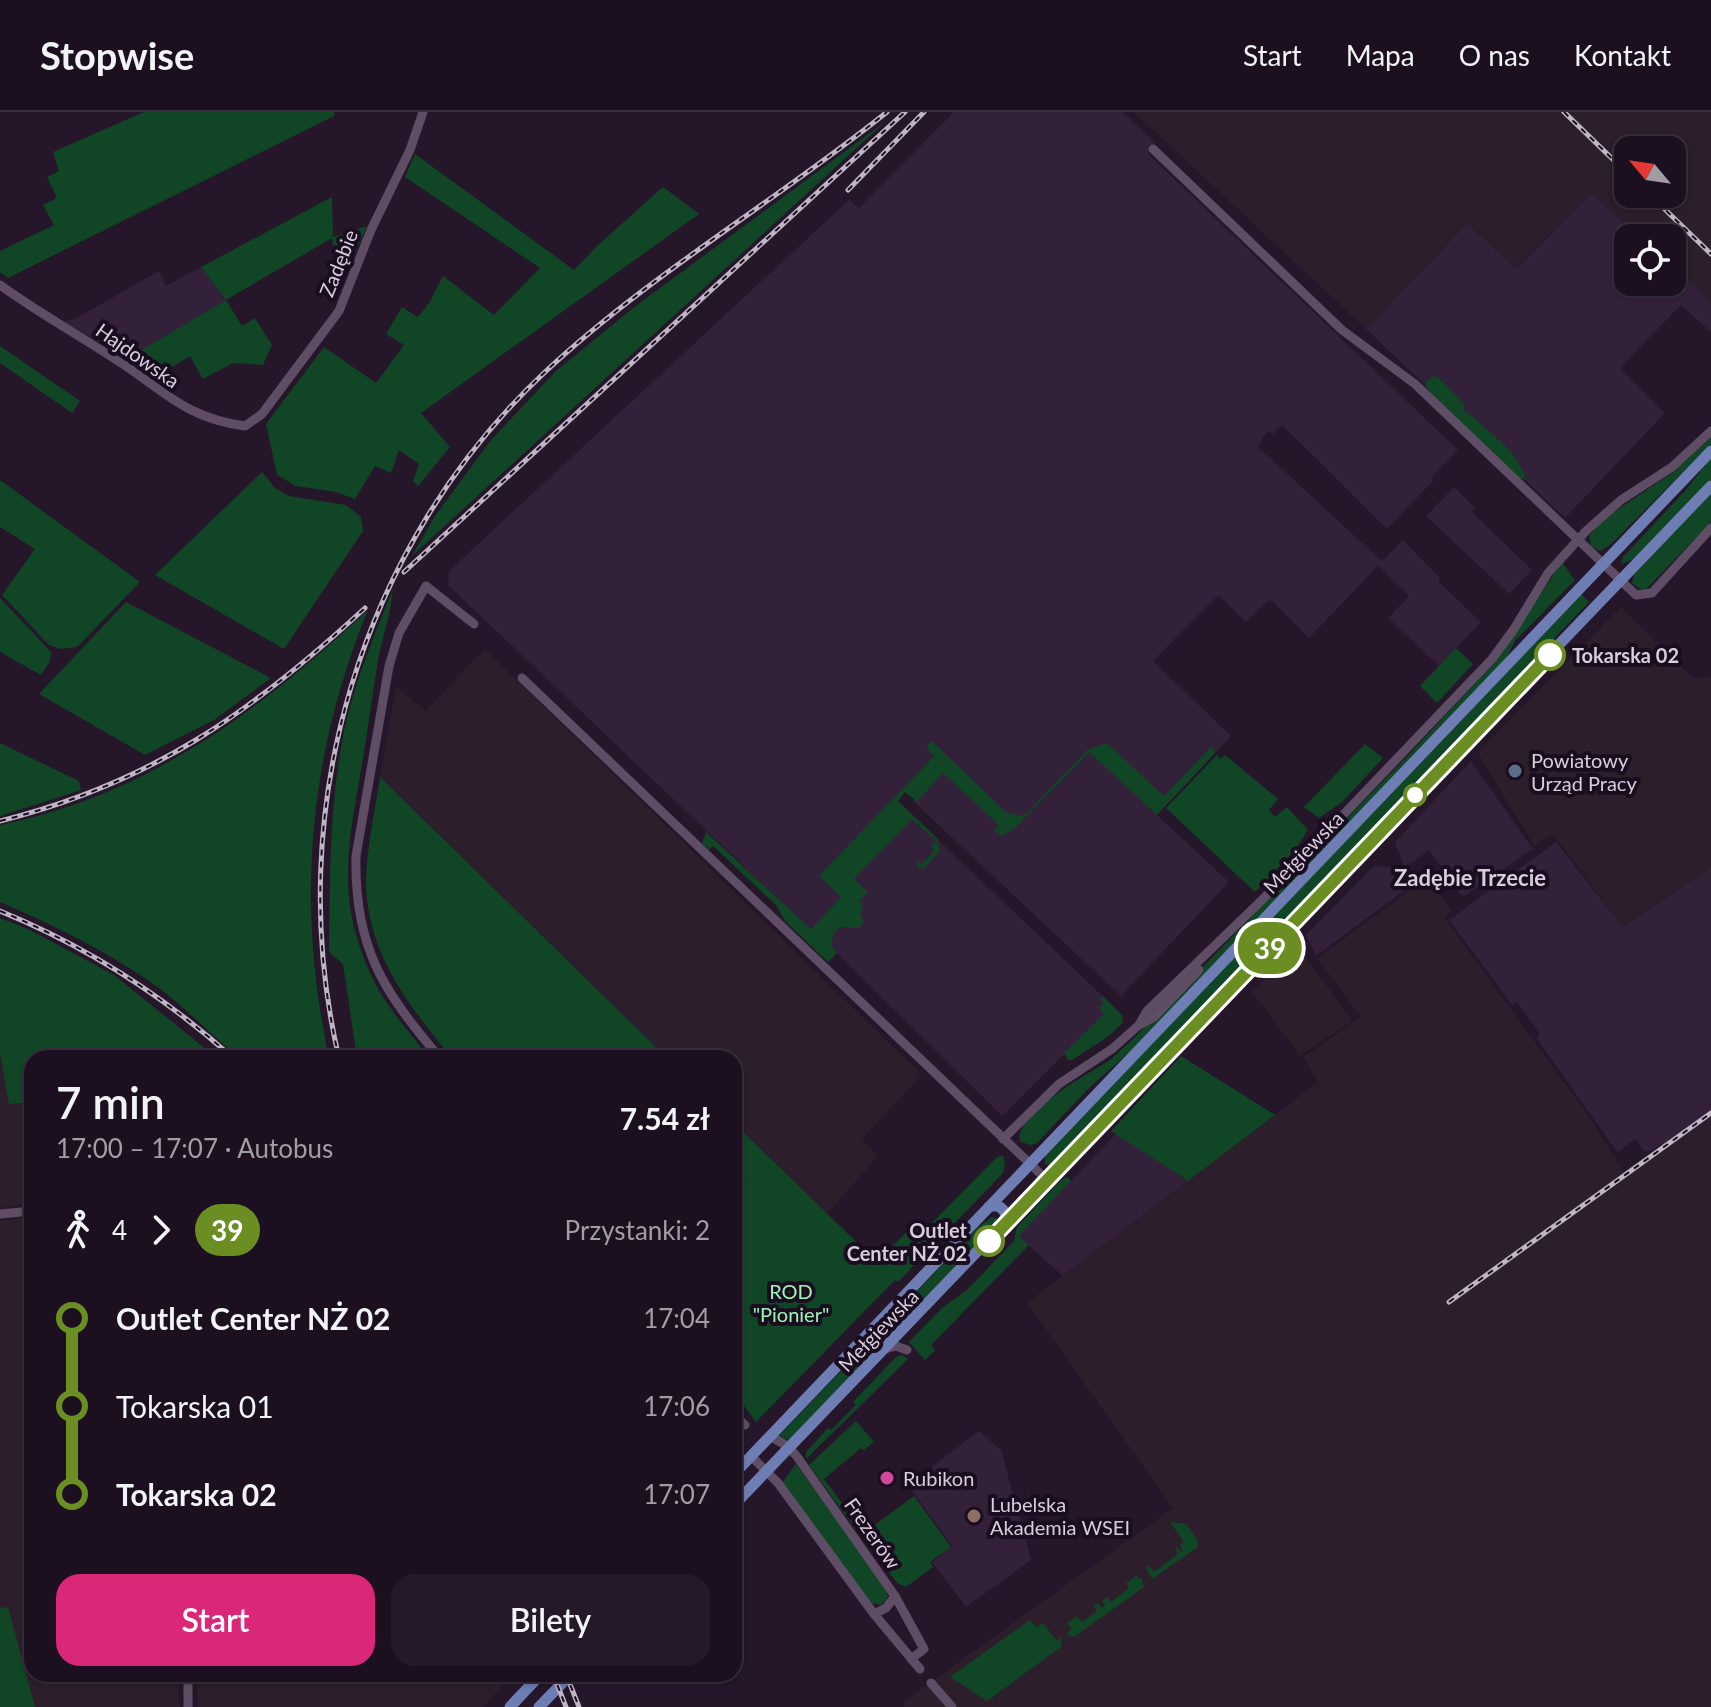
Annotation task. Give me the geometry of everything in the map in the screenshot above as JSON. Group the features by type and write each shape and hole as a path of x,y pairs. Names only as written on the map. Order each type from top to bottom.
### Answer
{"main road":[{"name":"Mełgiewska","path":"742,1466 1711,451"},
{"name":"Mełgiewska","path":"742,1497 1711,486"},
{"path":"1017,1157 1019,1174"},
{"path":"989,1207 999,1206 1004,1210 1006,1214 1002,1227"},
{"path":"510,1707 533,1682"},
{"path":"539,1707 563,1682"}],"street":[{"name":"Zadębie","path":"262,414 339,311 371,230 405,162 423,112"},
{"path":"1153,149 1342,330 1415,384 1636,595 1652,593 1711,528"},
{"name":"Hajdowska","path":"0,285 118,360 183,408 245,426 262,414"},
{"name":"Mełgiewska","path":"1003,1139 1059,1084 1112,1049 1139,1025 1147,1011 1260,902 1492,659 1548,573 1609,508 1672,467 1711,431"},
{"path":"433,1050 402,1013 373,964 359,913 355,884 356,856 389,666 409,611 426,586 474,624"},
{"path":"522,678 1029,1164"},
{"path":"1003,1139 1017,1157 1047,1180"},
{"path":"0,1214 24,1212"},
{"path":"742,1422 745,1425"},
{"name":"Frezerów","path":"770,1436 789,1447 895,1596 924,1649 911,1659"},
{"path":"751,1456 767,1471 874,1614 920,1669"},
{"path":"874,1614 886,1608 895,1596"},
{"path":"188,1682 188,1707"},
{"path":"931,1683 952,1707"}],"shaded area":[{"path":"954,112 1123,112 1156,144 1148,154 1458,450 1387,529 1282,425 1273,434 1269,431 1262,438 1258,447 1382,561 1403,540 1439,577 1439,582 1481,622 1439,666 1388,618 1409,596 1378,566 1309,638 1270,599 1246,622 1218,595 1153,661 1231,736 1157,815 1229,882 1121,996 913,801 946,767 934,756 820,876 841,897 811,930 448,585 449,571 849,200 859,208"},
{"path":"1134,112 1711,112 1711,301 1686,279 1686,224 1625,224 1591,193 1516,269 1467,223 1366,329"},
{"path":"1591,193 1625,224 1614,224 1614,296 1686,296 1686,279 1711,301 1711,332 1681,305 1620,368 1665,413 1565,518 1366,329 1467,223 1517,269"},
{"path":"201,267 226,300 128,358 63,322 75,319 159,271 166,286"},
{"path":"1454,487 1475,508 1472,512 1532,570 1509,594 1426,516"},
{"path":"1621,607 1693,678 1711,677 1711,867 1623,927 1553,834 1534,846 1478,753"},
{"path":"485,649 922,1075 862,1139 878,1156 827,1214 742,1131 742,1050 659,1050 380,777 396,686 425,711"},
{"path":"1471,761 1533,849 1463,897 1429,850 1405,868 1395,842"},
{"path":"911,814 1113,1006 1002,1116 815,932 857,888 849,879"},
{"path":"1556,842 1623,927 1711,867 1711,1116 1665,1150 1660,1144 1652,1151 1644,1151 1635,1139 1617,1152 1537,1039 1539,1033 1517,1002 1512,1005 1449,920"},
{"path":"1374,866 1390,867 1409,887 1316,956 1306,935"},
{"path":"1427,878 1452,910 1444,917 1591,1119 1623,1171 1711,1113 1711,1707 905,1707 902,1703 1173,1508 1027,1303 1318,1082 1303,1057 1361,1017 1317,958"},
{"path":"1299,947 1352,1021 1300,1056 1252,992"},
{"path":"0,1053 9,1103 24,1102 24,1204 0,1208"},
{"path":"1116,1134 1188,1181 1063,1276 1018,1236"},
{"path":"24,1217 24,1682 179,1682 180,1707 0,1707 0,1221"},
{"name":"Lubelska Akademia WSEI","path":"979,1431 1001,1450 1031,1560 966,1607 932,1562 952,1546 908,1485"},
{"path":"197,1682 506,1682 483,1707 198,1707"}],"green space":[{"path":"144,112 334,112 334,116 8,278 0,272 0,251 54,225 43,205 57,198 47,177 59,171 53,152"},
{"path":"886,121 412,556 435,516 491,440 555,372 633,308"},
{"path":"415,154 574,270 663,187 699,214 421,413 450,447 418,486 413,481 419,464 399,450 391,473 375,466 355,499 336,492 296,486 277,475 266,424 324,347 376,383 404,345 386,334 402,307 418,317 443,276 494,315 540,268 405,177"},
{"path":"332,197 333,237 367,226 347,271 336,265 332,238 226,300 201,267"},
{"path":"226,300 242,326 255,318 272,345 263,365 233,363 203,379 190,356 155,377 128,358"},
{"path":"0,346 80,401 72,413 0,363"},
{"path":"1434,376 1465,405 1463,411 1512,453 1525,480 1517,477 1430,392 1426,382"},
{"path":"1711,437 1711,444 1610,545 1601,551 1591,546 1589,536 1605,518 1672,473"},
{"path":"1711,458 1711,479 1634,559 1621,564 1623,557 1684,492"},
{"path":"262,472 275,488 289,496 346,505 361,517 363,531 284,649 155,575"},
{"path":"0,480 140,582 77,647 60,649 49,645 2,595 35,549 0,527"},
{"path":"1711,493 1711,522 1646,589 1632,583 1634,574"},
{"path":"1562,562 1575,580 1515,641 1505,661 1133,1049 1089,1088 1037,1143 1021,1142 1019,1136 1023,1126 1046,1102 1110,1060 1134,1038 1414,749 1496,661"},
{"path":"393,589 352,821 349,897 353,923 373,979 392,1010 424,1050 356,1050 343,964 329,952 332,824 337,773 345,728 370,648"},
{"path":"1581,594 1589,602 1499,696 1479,722 1053,1166 1045,1164 1045,1155"},
{"path":"0,598 51,652 50,661 41,675 0,652"},
{"path":"126,602 271,678 214,720 145,755 39,694"},
{"path":"368,610 332,720 314,831 311,888 313,944 328,1050 229,1050 172,999 131,969 76,938 0,902 0,825 105,793 153,770 243,715"},
{"path":"1456,648 1473,664 1437,703 1420,686"},
{"path":"932,741 1007,813 1021,816 1087,750 1107,743 1164,796 1211,747 1216,752 1157,815 1089,752 1017,826 1003,836 994,831 999,825 943,773 917,802 905,792 898,801 938,839 939,852 924,869 917,867 918,861 922,864 934,851 931,847 936,841 912,819 854,879 868,892 859,901 863,905 860,914 864,922 859,928 841,927 834,932 831,944 837,953 828,962 785,921 776,905 713,846 709,850 702,843 706,832 811,929 841,897 819,876 934,756 926,747"},
{"path":"0,743 79,781 81,790 0,816"},
{"path":"1365,744 1383,758 1342,802 1319,818 1304,807"},
{"path":"1217,755 1221,759 1225,755 1278,799 1269,810 1275,817 1287,807 1308,830 1295,850 1255,892 1166,808"},
{"path":"380,777 659,1050 446,1050 406,998 373,931 366,880"},
{"path":"0,918 30,930 114,975 207,1050 24,1050 24,1103 9,1104 0,1053"},
{"path":"1103,996 1122,1015 1123,1022 1109,1036 1068,1060 1064,1053 1104,1014 1099,1008 1104,1003 1100,999"},
{"path":"1181,1056 1275,1115 1188,1181 1111,1131"},
{"name":"ROD \"Pionier\"","path":"742,1131 877,1262 918,1220 927,1228 997,1157 1003,1156 1005,1164 1003,1173 898,1282 895,1280 756,1422 742,1403 742,1186 745,1183 742,1180"},
{"path":"1068,1177 1071,1181 1019,1236 1029,1245 931,1345 935,1350 925,1360 909,1342 942,1308 968,1289 1014,1241 1017,1227 1061,1180"},
{"path":"992,1217 999,1219 998,1223 789,1440 779,1436 978,1227"},
{"path":"902,1355 908,1359 806,1459 806,1452 828,1428 831,1430 856,1405 853,1402 896,1357"},
{"path":"856,1421 874,1442 864,1450 861,1448 824,1479 858,1525 863,1525 856,1530 809,1465"},
{"path":"796,1464 886,1587 888,1596 881,1605 871,1603 782,1483"},
{"path":"914,1496 951,1547 930,1562 933,1567 906,1587 897,1583 861,1535"},
{"path":"1170,1522 1186,1524 1198,1540 1198,1547 1152,1579 1146,1568 1149,1566 1154,1572 1178,1554 1177,1547 1181,1552 1182,1549 1180,1545 1184,1542"},
{"path":"1136,1576 1142,1579 1144,1587 1074,1637 1066,1634 1072,1629 1067,1623 1077,1616 1082,1622 1097,1611 1094,1606 1098,1603 1102,1608 1105,1606 1102,1601 1107,1597 1111,1602 1129,1588 1126,1583"},
{"path":"8,1607 24,1666 24,1682 28,1682 35,1707 0,1707 0,1608"},
{"path":"1030,1620 1036,1627 1043,1623 1057,1641 1061,1637 1061,1647 987,1701 950,1677"}],"railway":[{"path":"338,1050 324,965 321,871 330,778 351,688 383,600 427,518 481,441 545,372 627,303 887,112"},
{"path":"404,572 905,112"},
{"path":"848,190 924,112"},
{"path":"1564,112 1614,160"},
{"path":"1663,208 1711,254"},
{"path":"0,821 105,786 197,739 282,680 365,608"},
{"path":"0,911 63,940 123,974 224,1050"},
{"path":"1449,1302 1711,1113"},
{"path":"556,1682 566,1707"},
{"path":"569,1682 579,1707"}],"bus line":[{"name":"39","path":"989,1241 1550,655"}],"place":[{"name":"Tokarska 02","path":"1550,655"},
{"name":"Powiatowy Urząd Pracy","path":"1515,771"},
{"name":"Outlet Center NŻ 02","path":"989,1241"},
{"name":"Rubikon","path":"887,1478"},
{"name":"Lubelska Akademia WSEI","path":"974,1516"}],"district":[{"name":"Zadębie Trzecie","path":"1470,877"}]}
